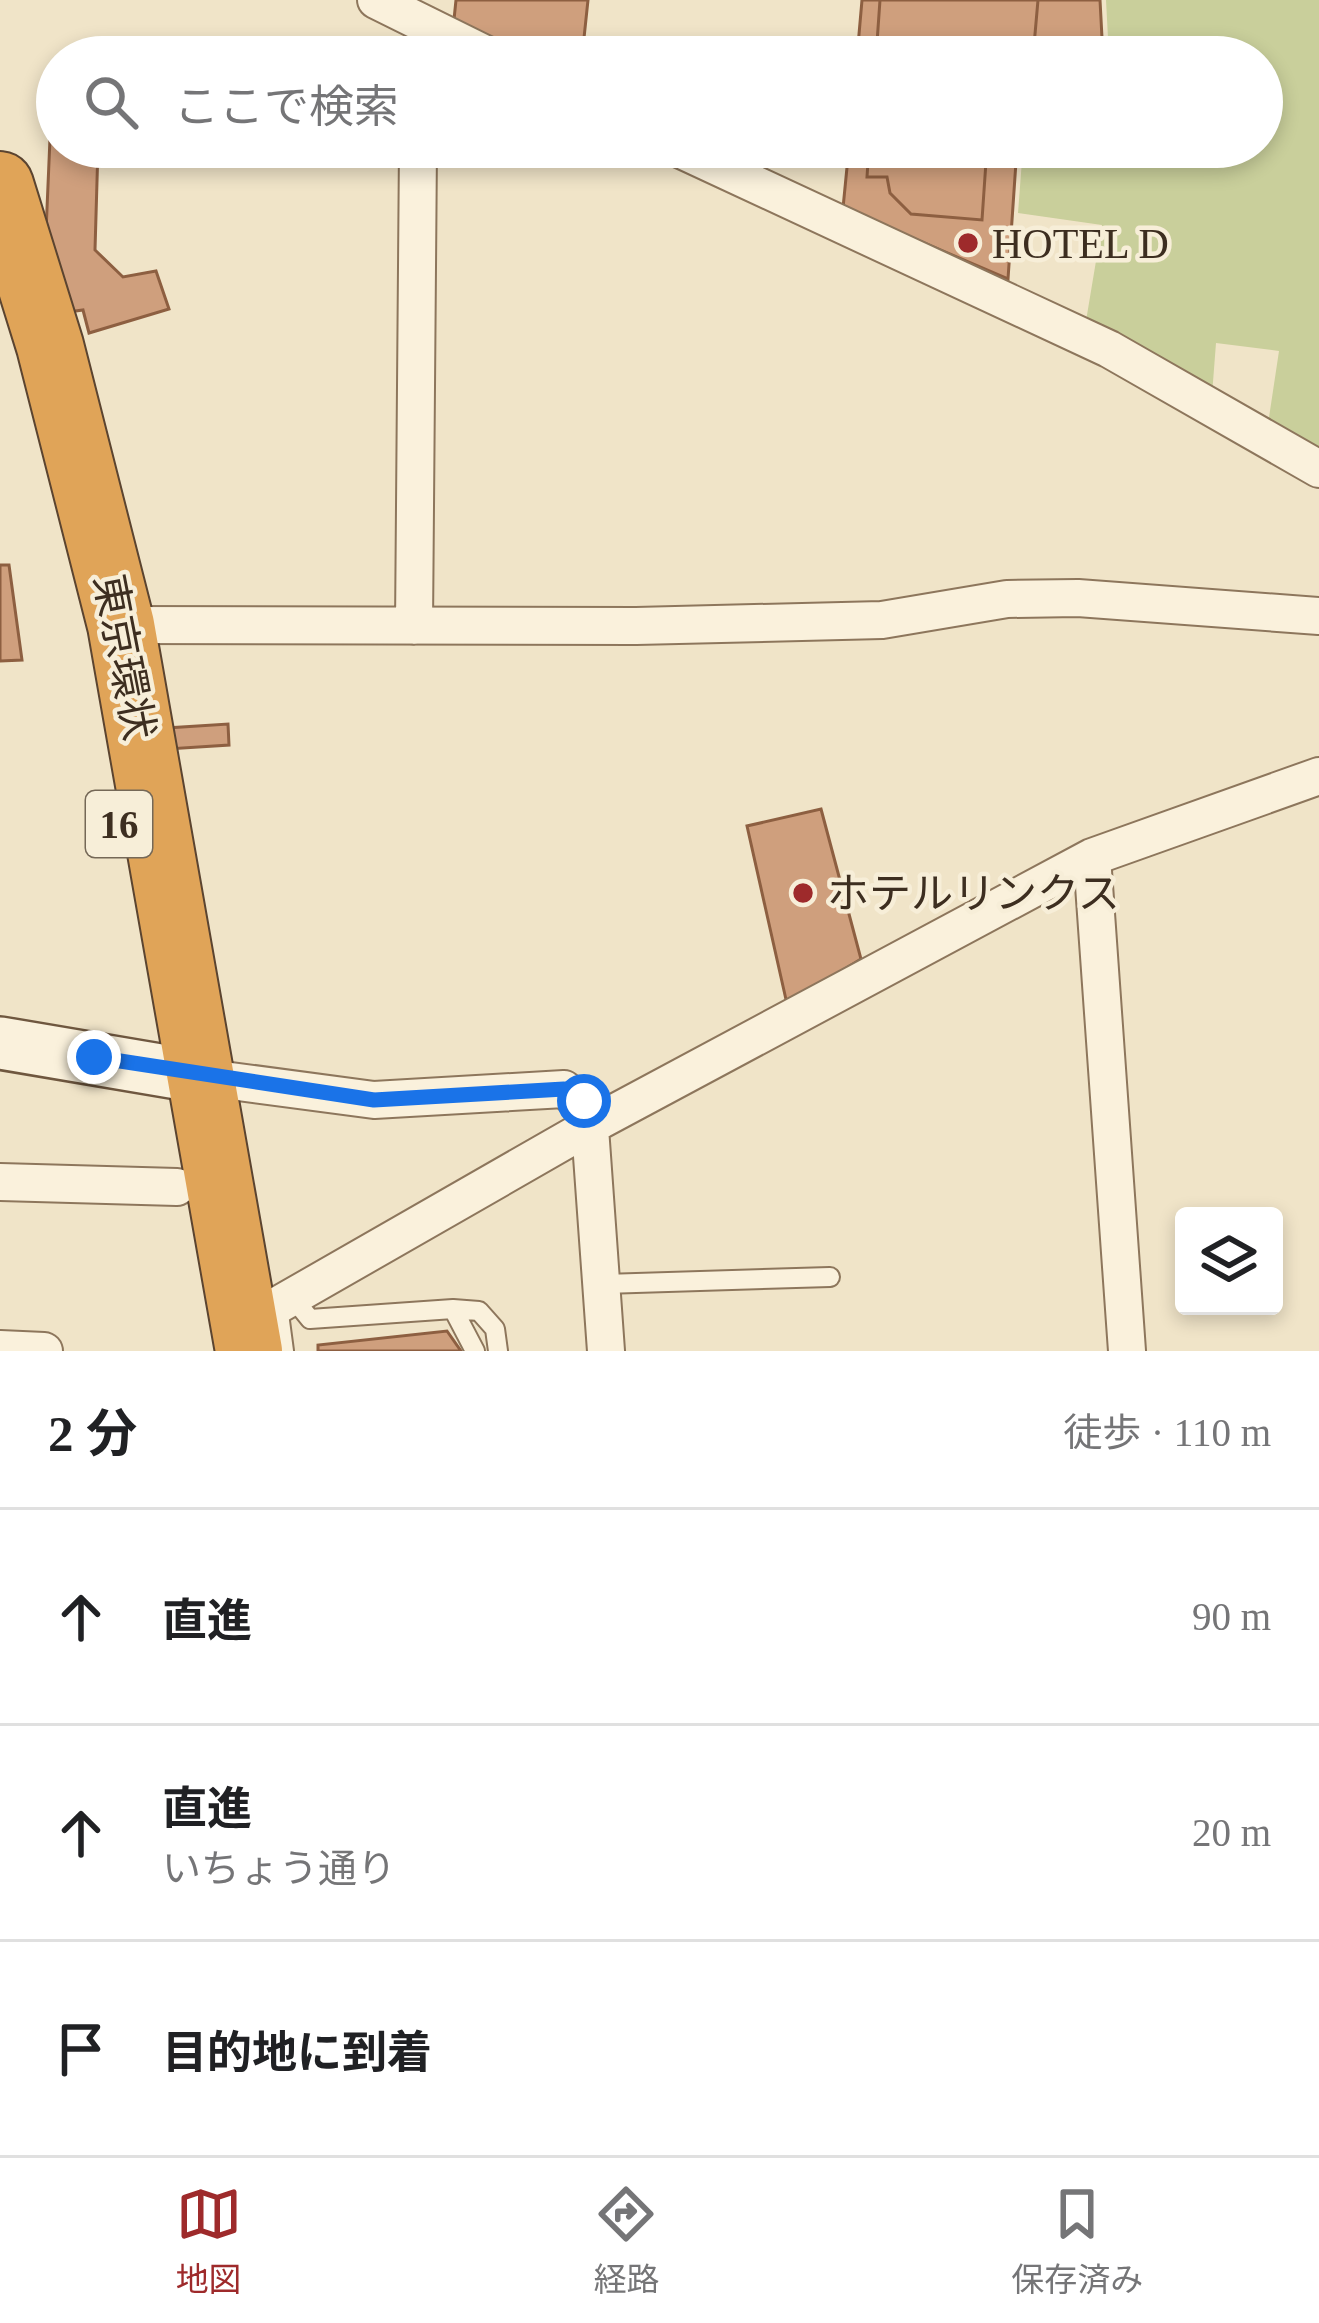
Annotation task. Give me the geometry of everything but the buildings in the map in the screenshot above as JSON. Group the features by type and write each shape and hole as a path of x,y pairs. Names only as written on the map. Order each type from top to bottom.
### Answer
{"highway":[{"name":"東京環状","path":"0,185 56,369 121,625 179,1073 177,1187 259,1330"},
{"name":"東京環状","path":"0,304 50,475 93,658 179,1073 259,1330"}],"street":[{"path":"398,17 442,36"},
{"path":"414,626 418,168"},
{"path":"720,168 1109,349 1319,469"},
{"path":"121,625 882,620 1007,599 1078,598 1319,616"},
{"path":"259,1330 595,1124 1092,857 1319,776"},
{"path":"1092,857 1126,1351"},
{"path":"0,1043 374,1100 564,1089 595,1124 606,1351"},
{"path":"0,1182 177,1187"},
{"path":"0,1349 44,1351"}],"lane":[{"path":"604,1284 830,1277"},
{"path":"453,1310 475,1351"},
{"path":"259,1330 310,1319 478,1311 495,1329 498,1351"}],"green space":[{"path":"1106,0 1319,0 1319,453 1268,424 1279,351 1216,343 1212,395 1086,321 1102,225 1018,213 1021,168 1283,168 1283,36 1108,36"}],"place":[{"name":"HOTEL D","path":"968,243"},
{"name":"ホテルリンクス","path":"803,893"}],"route":[{"path":"94,1057 374,1100 564,1089 584,1101"}]}
